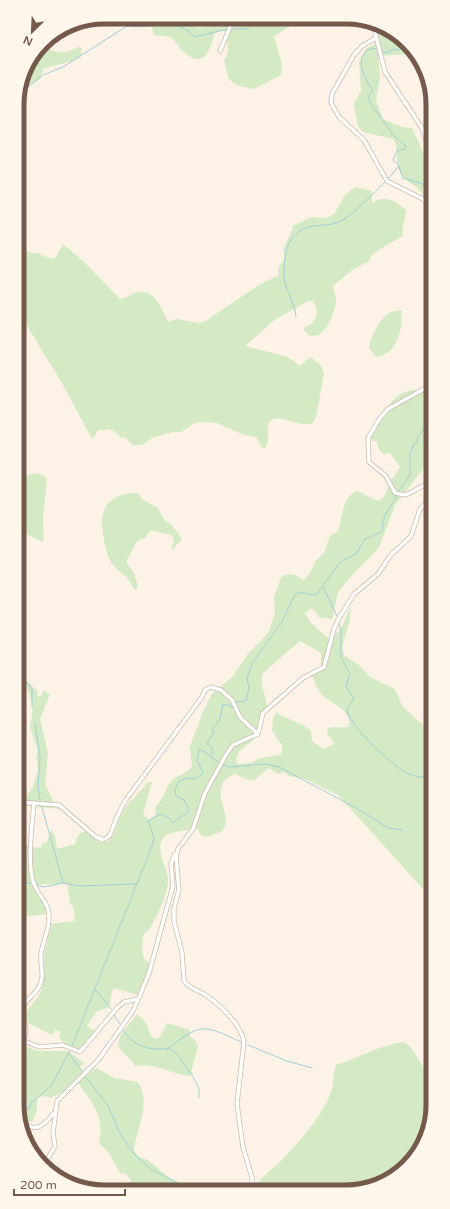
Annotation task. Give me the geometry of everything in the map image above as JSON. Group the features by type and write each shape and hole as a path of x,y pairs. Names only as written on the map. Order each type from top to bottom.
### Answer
{"street":[{"path":"220,51 230,24"},
{"path":"374,29 385,72 422,128 426,140"},
{"path":"376,38 362,46 354,55 332,94 332,103 339,117 364,140 387,181 426,201"},
{"path":"426,386 388,409 368,438 370,462 386,476 395,493 406,495 426,483"},
{"path":"258,734 263,713 303,678 324,667 334,630 339,618 354,594 378,574 390,556 411,536 420,509 426,503"},
{"path":"24,803 53,803 59,805 96,837 101,840 107,839 125,801 167,746 202,697 205,690 211,687 221,690 233,702 240,717 258,734"},
{"path":"47,1160 55,1146 55,1112 59,1096 95,1064 128,1019 138,999 149,972 173,886 171,864 194,826 205,792 233,745 258,734"},
{"path":"24,1006 26,1002 37,992 40,985 42,972 41,956 49,924 46,906 38,895 33,884 31,874 34,804"},
{"path":"177,852 176,864 179,890 174,908 174,921 182,953 183,978 187,984 206,995 224,1012 241,1031 244,1040 237,1104 243,1147 252,1178 252,1185"},
{"path":"24,1021 27,1030 24,1040 41,1047 61,1045 82,1051 105,1020 118,1007 124,1002 138,999"},
{"path":"27,1127 37,1127 45,1124 55,1112"}],"green space":[{"path":"151,24 194,24 200,28 208,24 294,24 274,36 282,64 281,75 254,89 239,86 233,83 228,77 224,60 228,50 224,30 215,33 206,55 197,59 192,58 183,51 170,37 154,35"},
{"path":"379,31 381,32 395,41 408,54 378,56 380,77 376,101 383,119 402,127 412,128 426,159 426,201 418,189 404,178 400,172 397,163 396,147 393,139 363,132 358,126 354,104 361,91 359,62 366,49 376,43 375,40"},
{"path":"78,47 82,48 81,57 43,69 41,78 26,87 32,69 43,52 52,52 52,50 56,52 64,52"},
{"path":"355,187 372,191 372,203 380,199 388,199 398,204 406,210 403,236 380,249 371,256 369,261 352,270 333,286 336,296 335,308 329,324 319,335 309,336 304,330 305,327 315,320 317,313 313,301 308,301 273,321 245,346 288,357 300,366 310,357 321,365 324,374 316,417 313,423 303,424 283,419 273,419 268,424 268,442 265,448 262,448 256,437 244,435 217,423 200,422 195,423 181,432 173,432 152,438 142,445 132,445 126,438 120,437 116,432 109,430 99,430 92,439 62,383 24,321 24,249 51,259 56,257 63,244 82,260 120,299 138,292 144,292 154,297 169,322 176,319 200,323 207,320 257,286 279,275 278,268 285,259 283,250 293,228 292,226 312,217 326,218 334,214 345,195"},
{"path":"401,310 402,317 398,339 389,351 376,357 369,348 371,339 376,329 382,319 389,313"},
{"path":"426,385 426,461 423,469 395,505 379,548 354,573 338,592 332,619 318,617 317,613 311,608 305,613 310,622 331,641 343,625 351,605 350,620 342,646 344,655 359,665 370,677 395,689 402,706 426,728 426,892 338,795 305,779 288,776 284,772 278,774 269,768 254,780 248,780 235,774 226,779 221,786 225,817 225,824 222,831 208,837 201,835 197,828 194,830 173,833 163,838 160,849 167,873 168,885 157,916 143,937 143,957 150,963 149,976 138,995 114,988 109,1005 97,1011 87,1026 95,1031 80,1050 68,1046 59,1038 61,1032 55,1030 52,1035 26,1022 25,1018 27,1011 38,997 42,989 45,953 51,924 75,921 73,906 70,904 67,883 34,885 35,892 51,914 24,916 24,846 33,845 33,847 41,848 42,844 47,842 51,829 55,837 57,849 75,844 78,835 85,831 101,842 108,842 113,835 123,811 148,782 152,782 143,814 149,820 155,816 156,805 163,797 171,781 192,767 190,746 204,709 212,694 233,676 249,652 269,631 275,613 274,597 281,578 286,574 295,575 304,580 310,573 316,560 324,553 330,536 338,531 345,503 352,494 357,491 378,501 384,497 390,482 400,467 390,453 383,454 379,450 377,442 371,440 370,436 392,401 401,394","holes":["300,641 321,653 321,671 312,676 317,688 325,698 340,707 347,715 349,720 349,726 332,727 327,729 327,733 334,742 332,745 323,749 312,741 311,731 304,726 276,713 273,718 272,731 282,745 282,753 260,758 250,763 237,764 238,754 258,733 266,713 267,706 262,681 263,673"]},
{"path":"38,473 46,477 47,480 43,518 44,539 42,542 24,533 24,476"},
{"path":"138,493 142,499 158,508 164,520 171,524 182,539 173,549 171,548 174,542 172,535 150,530 146,537 137,541 126,562 134,573 138,587 135,590 127,578 116,568 107,554 102,529 102,520 107,505 112,500 118,496"},
{"path":"26,680 37,691 38,697 41,696 44,690 50,694 40,719 48,753 45,784 54,803 59,809 24,805 24,799 33,787 38,770 36,757 38,750 30,727 32,702 24,684"},
{"path":"137,1014 145,1021 151,1036 155,1039 160,1037 167,1023 190,1030 190,1037 195,1040 198,1046 190,1076 156,1067 143,1065 135,1066 122,1051 118,1046 120,1036"},
{"path":"403,1042 410,1046 426,1072 426,1110 423,1125 415,1145 406,1158 395,1168 381,1177 356,1184 257,1185 265,1175 283,1159 319,1116 332,1089 336,1065"},
{"path":"24,1045 37,1051 68,1051 84,1063 79,1068 88,1074 93,1069 97,1068 114,1078 138,1082 144,1099 142,1116 134,1151 139,1157 148,1160 172,1180 185,1185 130,1185 131,1181 126,1174 120,1173 109,1153 99,1143 99,1118 93,1105 79,1084 50,1098 43,1096 37,1098 37,1110 32,1122 26,1121 24,1110"}],"waterway":[{"path":"231,29 246,29 254,24"},
{"path":"26,89 43,75 63,67 127,26 172,25 188,31 194,37 228,29"},
{"path":"377,49 372,48 366,52 362,57 361,62 364,75 373,91 369,96 369,101 394,136 406,146 405,149 397,151 393,160 398,164 403,178 423,184 426,190"},
{"path":"380,50 387,53 392,49 400,50 402,48"},
{"path":"387,180 398,167"},
{"path":"296,316 294,306 284,280 285,258 289,243 298,232 305,228 332,224 346,218 358,209 385,182"},
{"path":"398,492 410,475 410,452 413,445 417,443 418,436 426,426"},
{"path":"212,755 212,748 207,744 213,734 213,728 220,719 223,704 232,707 236,702 246,701 249,688 247,679 252,663 282,622 294,596 299,592 313,595 317,594 342,561 356,554 365,539 381,531 384,518 397,495"},
{"path":"323,587 337,616"},
{"path":"339,624 341,630 341,657 350,674 346,686 354,699 347,709 354,724 381,753 399,768 411,775 426,777"},
{"path":"27,682 32,689 32,706"},
{"path":"35,724 40,756 38,788 40,800"},
{"path":"72,1046 152,846 154,838 148,821 160,814 169,818 173,823 188,812 189,809 184,800 176,796 175,790 179,781 187,778 196,779 203,773 197,760 199,750 205,752 218,762"},
{"path":"222,764 229,767 265,764 279,767 358,809 388,828 402,830"},
{"path":"41,804 63,882"},
{"path":"24,882 33,884"},
{"path":"36,885 44,887 63,883 79,886 137,884"},
{"path":"95,989 111,1009"},
{"path":"114,1015 120,1024"},
{"path":"167,1049 188,1034 202,1029 210,1029 241,1042"},
{"path":"123,1030 129,1038 137,1044 147,1048 169,1049 175,1052 198,1085 199,1098"},
{"path":"248,1045 287,1061 312,1068"},
{"path":"24,1108 29,1109 31,1103 51,1086 71,1049"},
{"path":"69,1054 82,1071"},
{"path":"86,1077 108,1106 121,1135 134,1154 151,1169 181,1185"}]}
